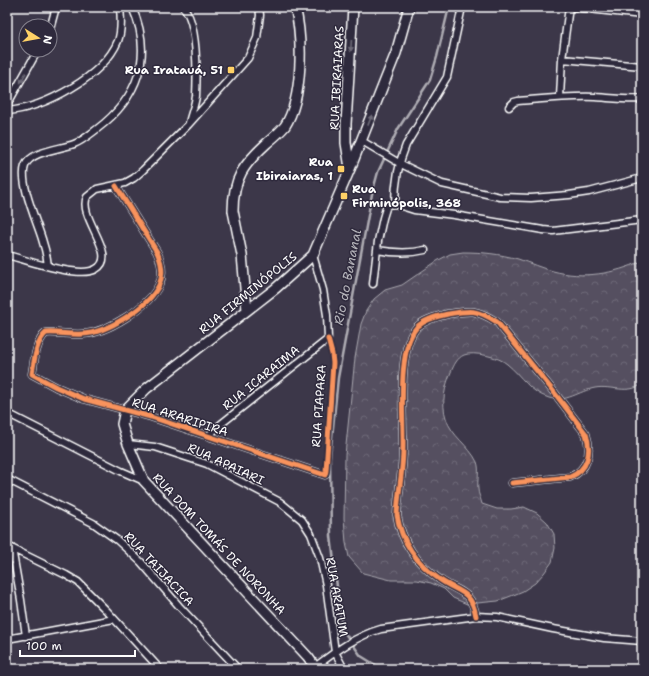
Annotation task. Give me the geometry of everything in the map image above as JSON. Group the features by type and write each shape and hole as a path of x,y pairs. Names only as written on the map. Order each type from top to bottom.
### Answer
{"main road":[{"path":"247,310 245,282 233,211 233,199 236,182 240,172 258,151 284,128 295,103 299,71 299,33 295,7"},
{"name":"RUA IBIRAIARAS","path":"352,153 346,137 346,124 353,7"},
{"name":"RUA FIRMINÓPOLIS","path":"125,410 146,389 276,288 313,255 350,169 352,153 365,143 396,53 409,7"},
{"path":"346,137 365,143"},
{"path":"125,410 122,424 128,444 144,480"},
{"name":"RUA DOM TOMÁS DE NORONHA","path":"144,480 308,657 314,668"}],"street":[{"path":"53,18 56,7"},
{"path":"7,112 32,106 54,97 74,87 92,73 112,51 117,42 120,34 121,23 120,7"},
{"path":"48,266 42,239 27,193 24,174 26,164 33,157 40,154 80,141 111,119 123,105 135,83 143,49 139,27 132,7"},
{"path":"183,7 187,11 192,24 196,61 196,97 188,125"},
{"path":"7,255 68,271 94,271 99,268 102,264 103,253 99,240 87,215 85,199 97,189 125,183 143,170 188,125 248,58 257,38 260,15 259,7"},
{"path":"395,204 399,163 406,145 447,77 462,7"},
{"path":"560,97 562,59 570,7 642,15"},
{"path":"7,105 33,58"},
{"path":"562,59 642,66"},
{"path":"509,107 514,102 518,101 560,97 596,97 621,100 642,99"},
{"path":"365,143 399,163 447,186 500,197 542,198 569,196 642,178"},
{"name":"RUA ARARIPIRA","path":"116,186 157,252 161,261 162,268 159,284 155,292 135,311 121,321 108,327 83,334 46,334 41,339 35,357 32,374 84,400 151,417 325,476"},
{"path":"373,284 383,218 388,205 395,204 414,210 553,231 642,220"},
{"path":"377,250 402,253 426,250"},
{"name":"RUA ICARAIMA","path":"208,436 328,339 327,315 323,290 313,255"},
{"path":"476,616 472,600 465,593 439,580 420,563 405,542 398,524 397,515 404,450 402,374 409,341 418,326 435,316 470,310 485,315 497,322 586,434 589,449 585,466 578,474 570,478 512,483"},
{"name":"RUA DOM TOMÁS DE NORONHA","path":"7,413 121,471 144,480"},
{"name":"RUA APAIARI","path":"128,444 155,447 207,464 280,502 292,510 306,524"},
{"name":"RUA TAIJACICA","path":"7,479 93,523 117,540 141,562 179,606 238,669"},
{"name":"RUA ARATUM","path":"306,524 317,548 324,573 335,652 344,669"},
{"path":"9,547 72,578 85,588 158,669"},
{"path":"9,547 21,600 26,636"},
{"path":"314,668 344,645 381,629 476,616 508,619 604,638 642,641"},
{"path":"7,639 114,619"},
{"path":"227,669 233,664"}],"green space":[{"path":"463,252 504,256 518,259 553,271 576,275 609,272 642,261 642,384 637,387 625,389 601,387 589,389 567,398 555,399 536,392 504,361 493,357 480,354 464,355 459,358 453,367 445,389 444,406 446,418 452,430 474,456 477,462 478,491 482,504 497,509 524,507 537,513 547,522 554,534 555,548 552,562 544,573 535,583 523,591 498,601 467,604 453,598 444,589 431,583 417,580 391,580 363,573 349,557 344,518 345,455 355,358 361,324 366,311 374,299 385,290 402,285 450,254"}],"waterway":[{"name":"Rio do Bananal","path":"382,669 361,656 342,629 331,536 330,458 338,378 372,194 378,172 398,129 430,80 449,7"}],"cycle path":[{"name":"RUA PIAPARA","path":"116,186 157,252 162,268 162,277 159,285 154,293 137,310 115,324 92,333 46,333 38,346 32,374 56,387 84,399 151,417 325,475 333,363 328,339"},
{"path":"476,616 474,607 467,596 439,579 417,559 406,543 397,515 403,457 402,385 406,351 410,338 417,327 424,322 432,318 468,311 484,315 497,322 586,434 589,447 587,460 585,465 576,474 570,477 512,483"}],"place":[{"name":"Rua Iratauá, 51","path":"231,70"},
{"name":"Rua Ibiraiaras, 1","path":"341,169"},
{"name":"Rua Firminópolis, 368","path":"344,196"}]}
